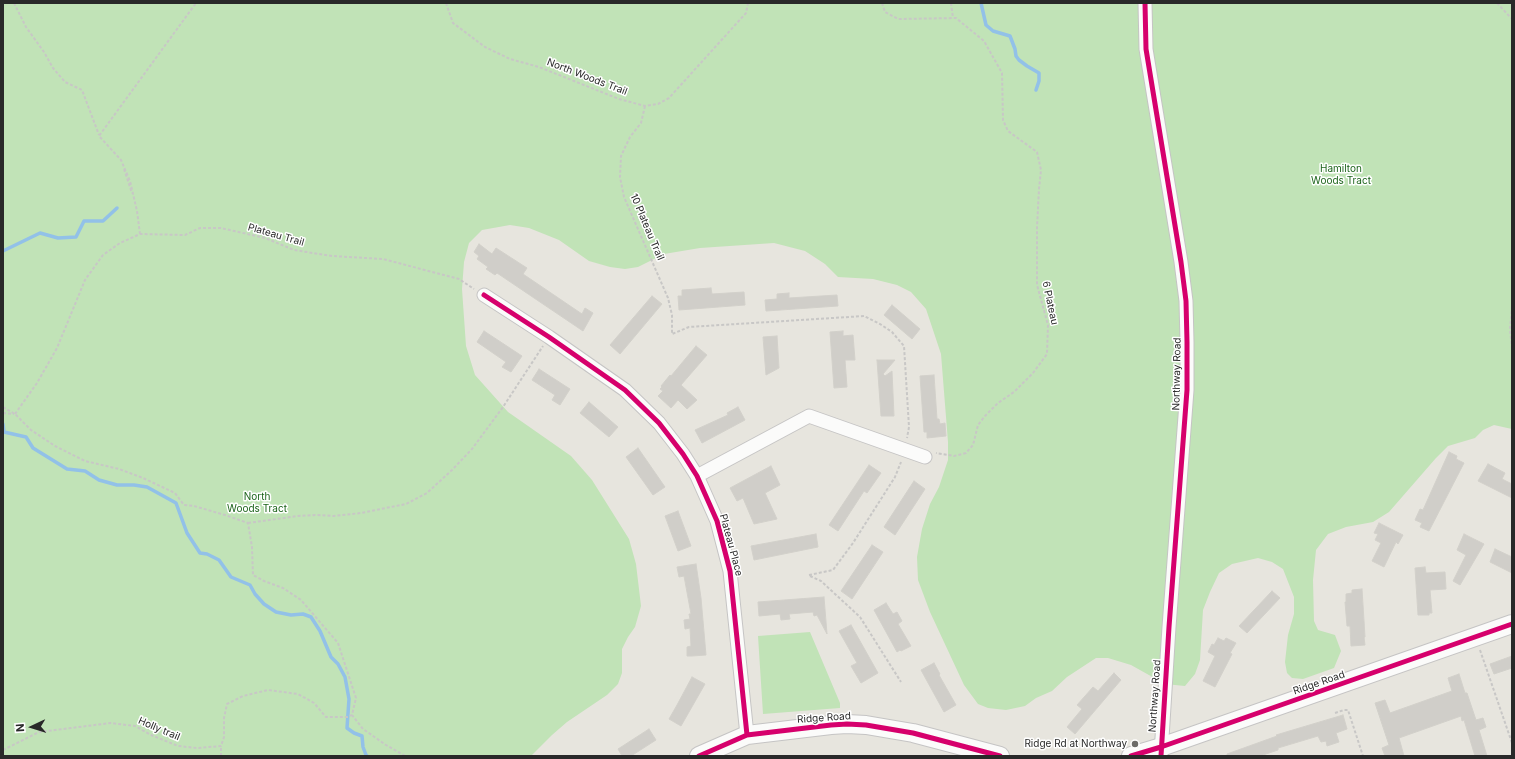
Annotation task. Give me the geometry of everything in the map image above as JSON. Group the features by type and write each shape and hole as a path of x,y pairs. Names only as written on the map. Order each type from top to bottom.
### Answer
{"street":[{"name":"Northway Road","path":"1145,3 1146,48 1181,262 1186,301 1187,342 1187,390 1161,752"},
{"name":"Plateau Place","path":"484,295 605,375 638,401 668,434 696,476 717,521 730,571 747,735"},
{"path":"696,476 809,416 925,458"},
{"name":"Ridge Road","path":"1131,756 1161,752 1475,636 1512,624"},
{"name":"Ridge Road","path":"699,756 747,735 831,724 866,725 913,733 1000,756"}],"path":[{"path":"14,3 26,27 44,52 53,68 65,82 82,90 99,136 120,160 135,203 140,234"},
{"path":"99,136 196,3"},
{"path":"882,3 885,12 898,19 953,18 951,3"},
{"path":"1497,3 1512,19"},
{"path":"1512,306 1510,329 1512,349"},
{"path":"3,407 15,414 38,434 56,446 84,461 119,469 143,478 175,493 184,505 213,511 248,523 298,516 334,516 361,513 406,504 427,493 452,470 472,449 549,337"},
{"path":"3,413 15,414"},
{"path":"901,682 860,617 821,582 809,575 832,570 853,543 896,477 905,450"},
{"path":"248,523 252,547 254,575 264,581 283,588 301,600 338,643 356,698 352,715"},
{"path":"1475,636 1512,743"},
{"path":"221,756 224,737 224,718 227,704 243,696 268,690 298,694 314,703 326,717 347,717 352,715"},
{"path":"1335,713 1348,710 1363,756"},
{"path":"352,715 363,729 405,756"}],"green space":[{"name":"North Woods Tract","path":"3,3 1512,3 1512,429 1494,425 1483,430 1475,438 1448,446 1389,512 1373,522 1346,527 1328,534 1316,550 1313,580 1314,621 1318,630 1335,635 1341,651 1334,668 1303,679 1292,678 1287,673 1285,662 1288,635 1294,614 1294,597 1283,569 1272,562 1258,558 1232,564 1219,573 1203,610 1200,660 1195,674 1185,686 1165,684 1131,665 1108,658 1096,658 1067,677 1052,691 1036,698 1025,706 1006,710 988,708 978,704 964,685 930,612 918,580 917,557 922,529 930,504 939,487 948,460 948,442 941,354 926,309 911,292 897,285 873,279 838,277 825,264 805,251 774,243 700,248 664,254 638,267 625,269 610,267 589,261 559,240 529,228 510,225 482,230 469,243 464,262 462,289 466,346 475,375 508,412 571,456 592,480 629,539 636,564 641,606 635,627 622,649 622,673 618,684 607,695 567,722 531,756 3,756"},
{"path":"810,632 840,703 840,708 763,714 758,636"}],"building":[{"path":"479,244 492,254 496,248 527,268 523,274 582,314 585,308 593,313 583,331 497,273 495,275 486,269 488,267 477,259 479,256 474,252"},
{"path":"711,288 712,294 744,292 745,305 679,310 678,296 682,296 682,290"},
{"path":"789,293 789,298 837,295 838,306 766,311 765,300 777,299 777,294"},
{"path":"652,296 662,304 620,354 610,345"},
{"path":"892,305 920,329 912,339 884,315"},
{"path":"484,331 522,356 511,372 502,367 506,362 477,342"},
{"path":"843,331 843,336 853,335 855,360 845,360 847,387 834,388 830,332"},
{"path":"777,336 779,368 766,375 763,337"},
{"path":"696,346 707,355 681,385 697,400 687,409 678,400 671,408 658,396 663,391 660,389 662,387 661,386"},
{"path":"877,360 895,360 883,374 885,376 892,371 894,416 881,416"},
{"path":"539,369 570,389 560,405 552,400 555,395 532,380"},
{"path":"934,375 937,419 939,419 940,424 945,423 946,436 927,438 927,432 924,432 920,376"},
{"path":"589,402 618,427 609,437 580,413"},
{"path":"738,407 745,420 702,443 695,430 728,415 727,413"},
{"path":"638,448 665,487 653,495 626,457"},
{"path":"1449,452 1457,456 1456,459 1464,463 1429,531 1420,527 1422,523 1415,520 1420,509 1423,510"},
{"path":"1488,464 1505,473 1502,479 1512,484 1512,498 1478,481"},
{"path":"869,465 881,473 867,493 864,491 838,531 829,525"},
{"path":"771,466 780,485 765,493 777,519 754,524 743,498 737,501 730,488"},
{"path":"914,481 925,489 895,535 884,527"},
{"path":"678,511 691,546 678,551 665,516"},
{"path":"1379,523 1403,535 1398,544 1396,542 1384,567 1372,561 1381,543 1375,540 1378,534 1374,533"},
{"path":"816,534 818,547 754,560 751,546"},
{"path":"1464,534 1484,544 1460,585 1453,581 1466,555 1457,550"},
{"path":"872,545 883,552 852,599 841,591"},
{"path":"1495,549 1512,557 1512,573 1490,562"},
{"path":"696,564 701,598 706,655 687,656 687,647 691,646 690,628 685,629 684,620 690,619 689,614 691,614 684,576 679,577 677,567"},
{"path":"1425,567 1426,573 1445,572 1446,589 1430,590 1432,613 1429,613 1429,615 1418,615 1415,568"},
{"path":"1362,589 1365,645 1351,646 1350,626 1347,626 1345,602 1346,594 1352,593 1352,590"},
{"path":"1272,591 1280,598 1247,633 1239,626"},
{"path":"824,597 827,634 817,615 814,616 813,612 789,614 790,619 781,620 780,614 759,616 758,602"},
{"path":"886,603 893,614 897,612 902,621 898,624 911,646 901,651 900,650 897,652 874,610"},
{"path":"851,625 878,673 861,683 851,666 857,663 839,631"},
{"path":"1218,638 1224,641 1226,638 1236,643 1215,687 1203,681 1215,656 1208,652 1212,644 1214,645"},
{"path":"1512,656 1512,668 1494,674 1490,664"},
{"path":"934,663 956,705 944,712 921,670"},
{"path":"1114,673 1121,680 1075,734 1067,727 1082,709 1077,705 1093,687 1098,691"},
{"path":"1459,674 1476,720 1483,718 1486,727 1479,730 1487,756 1475,756 1464,720 1462,721 1461,716 1399,738 1404,756 1385,756 1382,748 1389,745 1375,703 1385,700 1390,713 1452,691 1448,678"},
{"path":"692,677 705,684 681,726 669,719"},
{"path":"1343,715 1347,729 1336,733 1339,742 1327,746 1326,741 1321,742 1318,736 1278,748 1278,750 1260,756 1227,756 1227,754 1277,736 1276,735"},
{"path":"649,729 656,740 631,756 622,756 618,749"}],"waterway":[{"path":"981,3 986,25 993,31 1010,36 1016,56 1019,60 1039,73 1039,81 1036,90"},
{"path":"3,251 40,233 58,238 76,237 84,221 103,221 117,208"},
{"path":"3,424 4,432 26,437 33,448 67,469 85,471 99,480 117,485 147,487 176,503 187,533 200,553 207,554 219,560 231,577 250,585 255,594 264,604 276,612 291,615 303,614 311,617 320,631 331,657 338,664 345,677 349,699 347,728 362,736 363,747 367,756"}],"cycle path":[{"path":"1145,3 1146,49 1181,262 1186,301 1187,342 1187,390 1161,756"},
{"path":"484,295 549,337 625,390 659,423 683,454 697,476 717,521 730,571 747,735"},
{"path":"1131,756 1161,747 1512,624"},
{"path":"699,756 747,735 847,724 866,725 913,733 1000,756"}],"place":[{"name":"Ridge Rd at Northway","path":"1135,744"}],"park label":[{"name":"Hamilton Woods Tract","path":"1341,174"}]}
